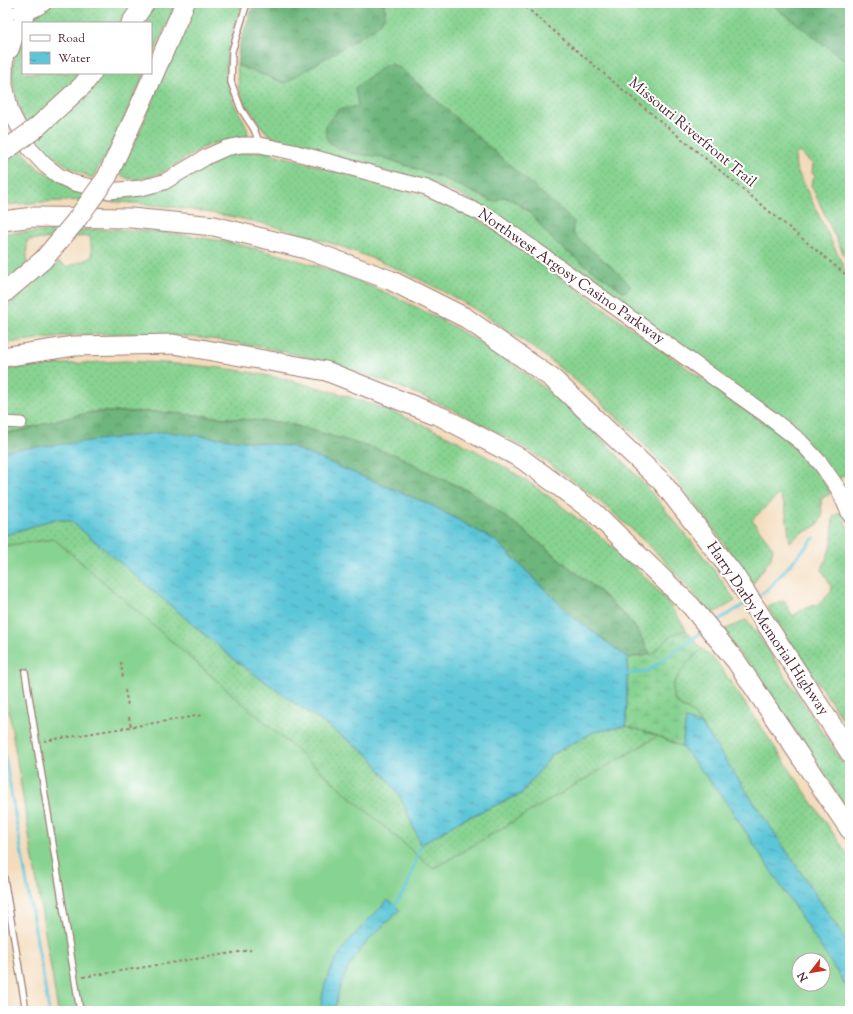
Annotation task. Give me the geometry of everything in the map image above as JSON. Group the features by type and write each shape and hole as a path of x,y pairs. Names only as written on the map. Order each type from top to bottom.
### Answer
{"highway":[{"path":"132,22 145,3"},
{"path":"3,294 43,260 74,222 107,177 142,101 184,3"},
{"path":"3,152 36,128 83,85 91,74"},
{"name":"Harry Darby Memorial Highway","path":"3,221 33,217 131,218 214,226 306,249 390,280 466,318 553,379 662,482 733,573 850,753"},
{"path":"3,357 74,346 173,344 326,371 442,417 522,458 595,513 691,606 736,661 850,830"}],"street":[{"path":"4,7 20,12 29,12 38,8 44,3"},
{"name":"Northwest Argosy Casino Parkway","path":"4,7 6,22 4,66 5,85 11,112 30,149 45,165 59,176 74,183 109,191 141,188 164,182 208,156 226,148 241,145 260,145 293,152 426,188 489,217 769,417 800,441 821,464 839,490 850,515"},
{"name":"Northwest Argosy Casino Parkway","path":"4,66 16,30 29,12"},
{"path":"3,422 21,423"}],"lane":[{"path":"247,3 232,51 231,82 241,109 254,129 260,145"},
{"path":"25,672 80,1011"},
{"path":"3,872 26,1011"}],"path":[{"name":"Missouri Riverfront Trail","path":"521,3 636,101 850,278"},
{"path":"120,662 123,679"},
{"path":"125,690 128,706"},
{"path":"44,741 203,715"},
{"path":"129,717 131,727"},
{"path":"83,977 252,950"}],"green space":[{"path":"51,3 136,3 124,22 27,22"},
{"path":"152,3 176,3 152,58 152,22 140,22"},
{"path":"192,3 242,3 230,40 227,75 233,101 246,126 248,135 239,139 209,145 156,175 146,178 128,178 119,173 139,133"},
{"path":"254,3 384,3 385,13 383,19 376,27 285,83 237,65 239,46"},
{"path":"384,3 770,3 850,64 850,268 811,185 815,176 812,173 813,164 799,152 795,156 796,168 850,280 850,436 845,475 838,479 485,208 463,196 443,188 284,143 272,137 264,130 245,103 239,89 237,65 285,83 385,12","holes":["359,106 572,232 581,243 614,269 625,292 560,246 545,231 535,217 513,200 445,179 382,157 351,153 338,148 329,142 325,133 338,110"]},
{"path":"770,3 850,3 850,64"},
{"path":"22,31 22,74 83,74 26,126 14,89 13,66"},
{"path":"392,64 400,68 574,222 572,232 618,272 631,287 625,292 576,258 560,246 528,211 513,200 503,197 494,202 445,179 382,157 351,153 338,148 329,142 325,133 326,124 338,110 358,106 355,88 385,65"},
{"path":"99,74 145,74 108,152 92,178 67,166 45,150 33,136"},
{"path":"19,147 38,169 103,198 131,197 155,192 167,187 226,153 262,151 400,188 435,199 476,218 492,228 779,434 808,462 820,476 831,493 821,499 822,517 818,524 813,528 801,533 790,542 785,506 779,494 752,520 773,548 771,558 752,585 699,510 671,474 640,440 583,387 523,340 460,301 394,268 325,241 253,221 179,208 101,201 64,201 3,205 3,159"},
{"path":"107,229 187,235 240,245 281,255 361,282 438,318 511,363 578,416 599,436 657,500 706,560 735,601 711,615 678,575 651,547 606,507 558,469 492,429 436,402 378,379 319,360 259,347 198,338 136,334 74,335 3,344 3,309 25,292 58,262 67,267 92,257 90,236 27,240 27,264 3,285 3,233"},
{"path":"125,361 217,368 248,372 287,380 363,401 437,431 507,468 546,494 586,525 641,573 666,601 686,630 672,635 651,655 632,622 599,591 522,529 471,492 436,476 287,423 158,412 92,412 3,434 3,370 45,365"},
{"path":"92,412 158,412 287,423 397,455 436,476 471,492 522,529 599,591 632,622 651,655 628,658 572,616 496,541 431,505 289,446 3,451 3,434"},
{"path":"839,513 842,513 850,534 850,730 767,607 784,601 793,616 803,609 819,604 831,592 832,588 822,570 832,544 833,517"},
{"path":"54,519 71,521 237,662 369,755 400,796 421,845 460,821 521,794 553,754 594,732 626,726 658,736 433,869 54,539 3,546 3,536"},
{"path":"54,539 433,869 658,736 682,747 723,797 824,952 791,952 791,992 831,992 831,963 850,992 850,1011 58,1011 3,676 3,546"},
{"path":"746,620 760,638 850,774 850,813 765,686 736,649 724,630"},
{"path":"686,630 702,649 678,675 672,690 674,698 679,705 692,712 702,725 686,719 682,747 658,736 626,726 628,658 651,655 672,635"},
{"path":"702,649 716,661 850,858 850,946 702,725 692,712 680,706 674,698 672,690 678,675"}],"water":[{"path":"166,432 289,446 431,505 496,541 572,616 628,658 626,726 594,732 553,754 521,794 460,821 421,845 400,796 369,755 237,662 71,521 54,519 3,536 3,451"},
{"path":"686,719 702,725 850,946 850,992 831,963 831,952 824,952 723,797 682,747"},
{"path":"388,900 400,910 359,951 341,984 335,1011 321,1011 327,977 334,963 353,936"}],"waterway":[{"path":"757,597 766,591 814,538"},
{"path":"714,623 745,604"},
{"path":"628,674 648,671 703,631"},
{"path":"3,745 49,1011"},
{"path":"393,908 407,887 421,845"}]}
